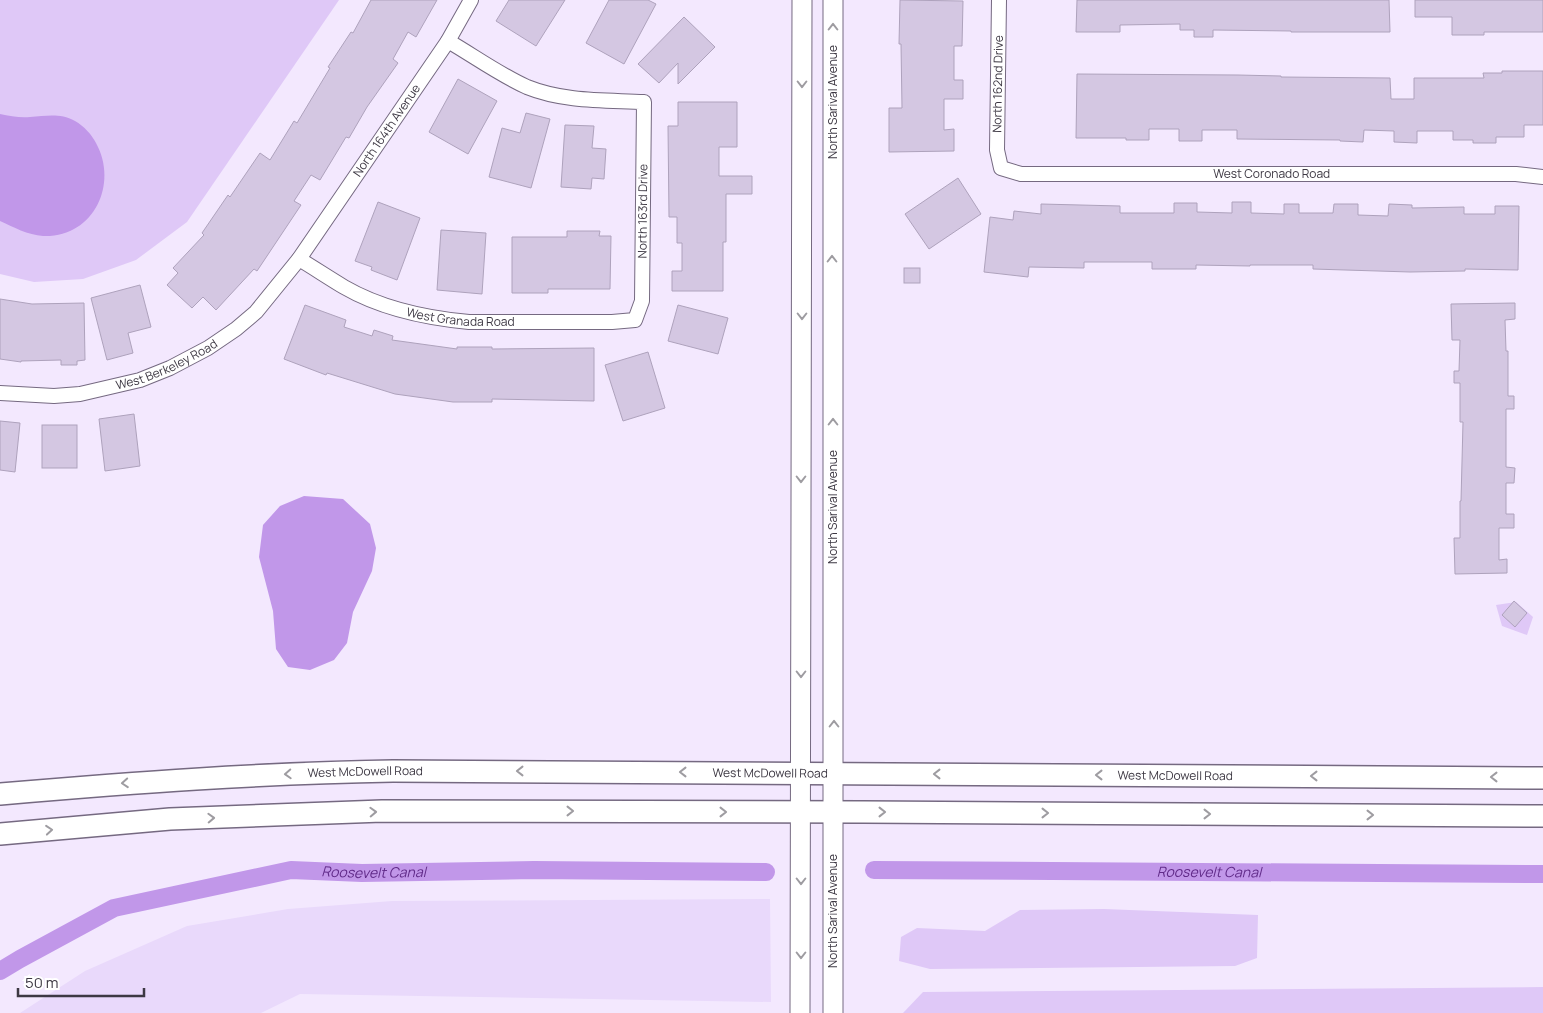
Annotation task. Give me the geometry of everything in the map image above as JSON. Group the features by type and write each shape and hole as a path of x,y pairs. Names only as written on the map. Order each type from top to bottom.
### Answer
{"main road":[{"path":"800,1013 802,0"},
{"name":"North Sarival Avenue","path":"833,0 833,1013"},
{"name":"West McDowell Road","path":"0,794 139,782 313,772 402,771 1543,778"},
{"path":"0,834 170,819 382,811 1543,816"}],"street":[{"name":"North 164th Avenue","path":"299,258 448,41 471,0"},
{"name":"North 162nd Drive","path":"998,0 997,150 1001,168"},
{"name":"North 163rd Drive","path":"448,41 511,79 528,87 580,99 644,102 642,301 635,320"},
{"name":"West Coronado Road","path":"1001,168 1022,174 1516,174 1543,177"},
{"name":"West Granada Road","path":"299,258 363,297 416,315 469,322 612,322 635,320"},
{"name":"West Berkeley Road","path":"0,393 54,396 80,394 140,380 170,368 208,348 236,329 256,312 299,258"}],"shaded area":[{"path":"0,0 339,0 187,222 136,260 83,279 34,282 0,274"},
{"path":"0,114 22,117 53,116 69,118 85,128 96,143 102,159 103,191 97,206 88,219 76,228 61,234 43,236 26,232 0,221"},
{"path":"304,496 343,499 370,524 376,548 372,571 353,612 347,643 334,660 310,670 288,667 276,649 273,611 259,557 263,525 280,506"},
{"path":"1516,602 1533,617 1527,635 1502,626 1496,605"},
{"path":"770,899 771,1002 300,994 261,1013 20,1013 85,971 187,926 288,909 392,901"},
{"path":"1104,909 1258,915 1257,958 1235,966 930,969 899,961 901,937 917,928 985,931 1020,910"},
{"path":"1543,987 1543,1013 903,1013 923,992"}],"building":[{"path":"371,0 437,0 416,37 408,32 393,59 398,63 367,107 349,138 346,137 320,180 311,175 294,201 301,205 257,271 254,269 216,310 203,297 192,308 167,285 178,273 173,268 204,235 202,233 228,195 230,197 260,153 270,160 294,121 297,123 330,68 328,67 351,32 353,33"},
{"path":"509,0 565,0 536,46 496,21"},
{"path":"609,0 648,0 656,4 624,64 586,43"},
{"path":"900,0 963,1 962,46 954,46 954,80 963,80 963,99 944,99 944,130 954,129 954,151 889,152 889,108 902,108 901,44 899,44"},
{"path":"1077,0 1389,0 1390,32 1213,30 1213,37 1194,37 1194,30 1180,30 1180,24 1120,25 1120,32 1076,32"},
{"path":"1415,0 1543,0 1543,32 1484,32 1484,35 1452,35 1452,17 1415,17"},
{"path":"684,17 715,47 678,84 678,63 659,83 638,64"},
{"path":"1502,71 1543,71 1543,125 1524,125 1524,137 1496,137 1496,143 1473,143 1473,140 1453,140 1453,131 1417,131 1417,143 1394,142 1394,131 1364,130 1363,142 1237,139 1237,130 1202,130 1202,141 1179,141 1179,129 1149,129 1149,140 1076,138 1077,74 1390,78 1391,99 1414,99 1414,78 1484,78 1483,73 1502,73"},
{"path":"458,79 497,101 468,154 429,132"},
{"path":"678,102 737,102 737,147 719,147 719,176 752,176 752,194 726,194 726,242 723,242 723,291 672,291 672,271 682,271 682,243 677,243 677,217 669,217 668,126 678,126"},
{"path":"526,113 550,119 531,188 489,177 502,128 520,133"},
{"path":"565,125 594,126 592,148 606,149 604,179 592,178 591,189 561,187"},
{"path":"958,178 981,214 929,249 905,214"},
{"path":"378,202 420,218 397,280 371,270 372,267 355,261"},
{"path":"1232,202 1251,202 1251,213 1284,214 1284,204 1299,204 1299,213 1333,213 1334,204 1358,204 1358,215 1388,216 1389,204 1412,205 1412,208 1464,207 1464,214 1495,214 1495,206 1519,206 1518,270 1465,269 1465,271 1410,272 1313,269 1313,265 1196,265 1196,269 1152,269 1152,262 1084,262 1084,268 1029,267 1028,277 984,272 990,217 1013,220 1014,211 1041,214 1041,204 1120,206 1120,213 1174,213 1174,203 1197,203 1197,212 1232,213"},
{"path":"441,230 486,233 482,294 437,290"},
{"path":"567,231 600,231 599,236 611,236 610,289 548,289 548,293 512,293 512,237 567,237"},
{"path":"904,268 920,268 920,283 904,283"},
{"path":"140,285 151,327 128,333 133,353 107,360 91,298"},
{"path":"0,299 32,304 84,303 85,360 77,361 77,365 61,365 61,360 21,362 0,359"},
{"path":"1515,303 1515,319 1505,320 1506,351 1508,351 1508,396 1514,396 1514,409 1506,409 1506,467 1515,468 1514,483 1506,483 1506,514 1514,514 1514,528 1499,528 1499,560 1507,559 1507,573 1455,574 1454,538 1460,538 1463,422 1460,422 1460,383 1454,383 1454,371 1459,371 1460,340 1452,340 1451,304"},
{"path":"305,305 346,320 344,327 372,336 374,330 393,336 392,340 457,349 457,347 492,347 492,349 594,348 594,401 492,399 492,402 453,402 395,394 327,373 326,375 284,359"},
{"path":"678,305 728,318 718,354 668,341"},
{"path":"648,352 665,408 623,421 605,365"},
{"path":"134,414 140,466 105,471 99,419"},
{"path":"0,421 20,423 15,472 0,470"},
{"path":"42,425 77,425 77,468 42,468"},
{"path":"1514,601 1527,613 1515,627 1502,615"}],"waterway":[{"name":"Roosevelt Canal","path":"0,971 114,908 291,870 362,873 534,870 766,872"},
{"name":"Roosevelt Canal","path":"874,870 1543,874"}]}
